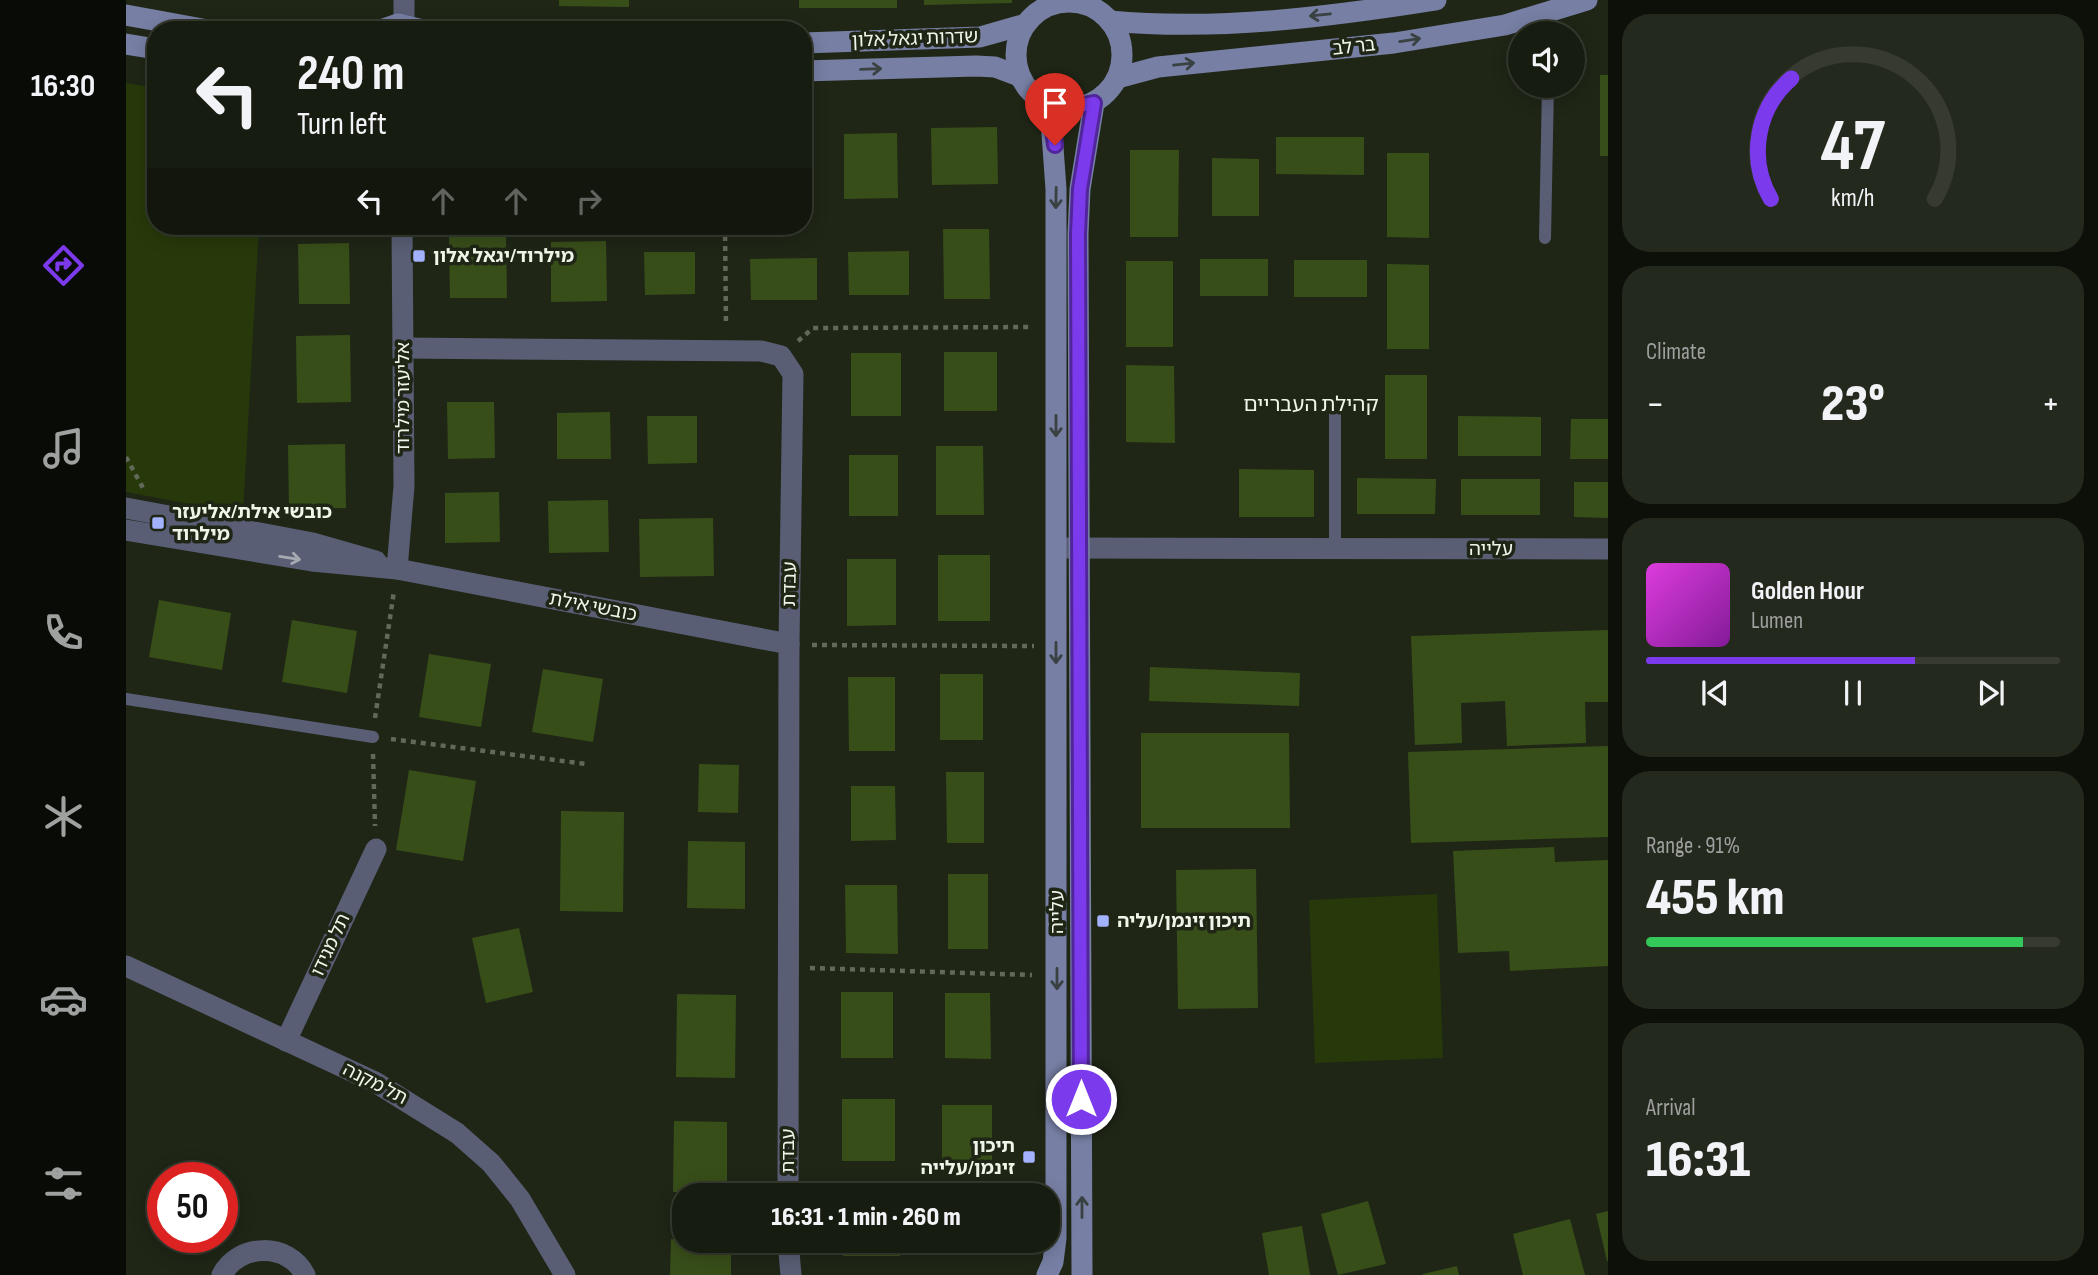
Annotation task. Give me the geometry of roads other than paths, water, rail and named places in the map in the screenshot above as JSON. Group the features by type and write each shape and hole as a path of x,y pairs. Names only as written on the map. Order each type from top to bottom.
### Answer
{"main road":[{"name":"בר לב","path":"1102,11 1164,26 1220,25 1436,0"},
{"name":"בר לב","path":"1117,78 1158,67 1394,43 1505,25 1587,0"},
{"path":"1072,2 1102,11 1119,39 1122,53 1117,78 1107,93 1094,103 1065,109 1050,106 1033,96 1019,76 1016,47 1031,14 1042,8 1072,2"},
{"name":"שדרות יגאל אלון","path":"812,43 980,37 1031,14"},
{"path":"126,15 159,21"},
{"path":"126,44 147,48"},
{"name":"שדרות יגאל אלון","path":"812,71 976,66 995,67 1019,76"},
{"name":"עלייה","path":"1082,1275 1078,234 1080,189 1094,103"},
{"name":"עלייה","path":"1047,1275 1053,1262 1056,1238 1057,975 1056,189 1050,106"}],"street":[{"path":"404,0 412,21"},
{"name":"אליעזר מילרוד","path":"397,569 403,497 402,235"},
{"name":"עבדת","path":"402,348 761,351 780,356 793,373 795,388 789,645 788,1183"},
{"name":"כובשי אילת","path":"126,508 340,548 397,569"},
{"name":"כובשי אילת","path":"126,530 312,561 397,569 789,645"},
{"name":"עלייה","path":"1056,548 1608,549"},
{"name":"תל מגידו","path":"286,1041 376,849"},
{"name":"תל מקנה","path":"126,966 375,1082 457,1133 491,1164 520,1199 565,1275"},
{"path":"220,1273 249,1252 264,1250 278,1252 292,1259 305,1275"},
{"path":"789,1253 791,1275"}],"lane":[{"path":"1550,11 1550,21"},
{"path":"1545,238 1548,98"},
{"path":"1335,412 1335,548"},
{"path":"126,699 373,737"}],"place":[{"name":"מילרוד/יגאל אלון","path":"419,256"},
{"name":"כובשי אילת/אליעזר מילרוד","path":"158,523"},
{"name":"תיכון זינמן/עליה","path":"1103,921"},
{"name":"תיכון זינמן/עלייה","path":"1029,1157"}],"district":[{"name":"קהילת העבריים","path":"1311,404"}]}
